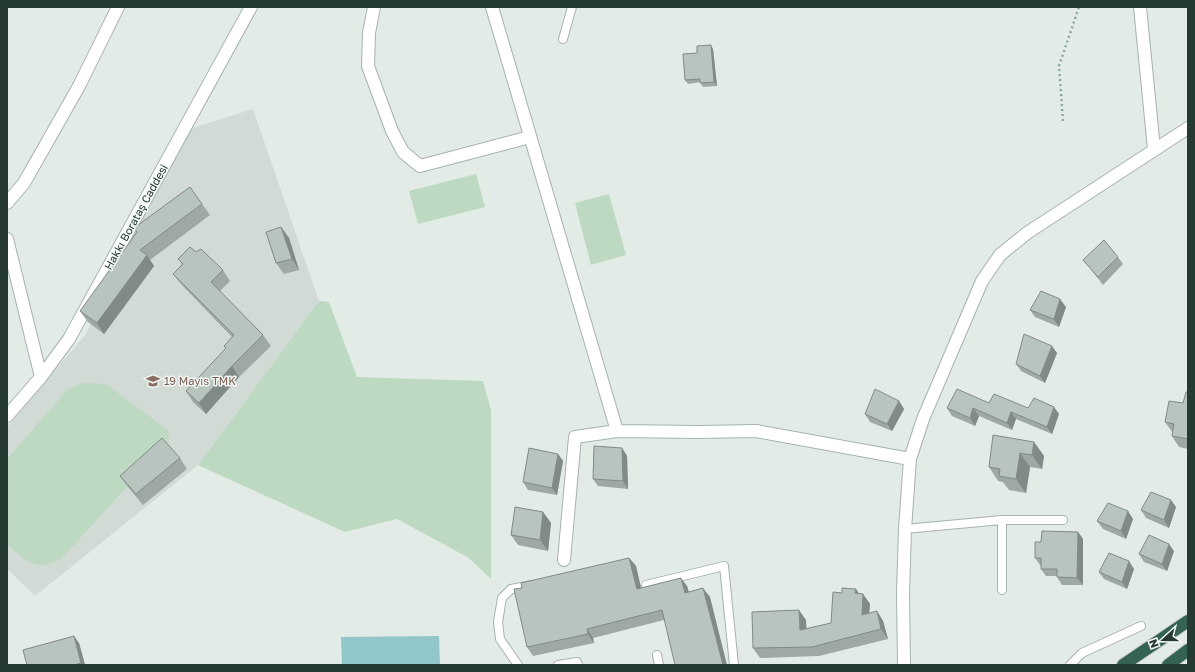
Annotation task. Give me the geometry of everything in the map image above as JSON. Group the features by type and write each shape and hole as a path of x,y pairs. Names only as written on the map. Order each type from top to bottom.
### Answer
{"highway":[{"path":"1123,665 1188,621"},
{"path":"1168,665 1188,650"}],"street":[{"path":"7,203 24,183 79,86 118,7"},
{"name":"Hakkı Borataş Caddesi","path":"7,416 41,377 69,339 251,7"},
{"path":"374,7 369,33 368,66 392,132 403,152 420,166 530,137"},
{"path":"492,7 617,431"},
{"path":"1140,7 1154,149"},
{"path":"904,665 903,592 905,529 910,459 923,419 982,280 1000,254 1027,233 1188,128"},
{"path":"7,239 41,377"},
{"path":"564,560 575,437 617,431 756,431 910,459"}],"lane":[{"path":"563,39 572,7"},
{"path":"905,529 1002,520 1063,520"},
{"path":"1002,520 1002,590"},
{"path":"646,585 724,566 734,665"},
{"path":"518,665 500,639 498,622 502,598 511,589 542,584"},
{"path":"1070,665 1082,653 1141,626"},
{"path":"657,655 659,665"},
{"path":"558,665 577,662 578,665"}],"path":[{"path":"1063,121 1060,66 1079,7"}],"shaded area":[{"name":"19 Mayıs TMK","path":"253,109 319,301 198,465 35,596 7,569 7,427 86,334 183,131"}],"green space":[{"path":"476,174 485,207 418,224 409,191"},
{"path":"609,194 626,255 591,265 575,203"},
{"path":"319,301 329,302 357,377 483,381 491,410 491,579 469,558 397,519 345,532 198,465"},
{"path":"83,383 106,384 168,430 169,441 61,559 44,565 37,565 26,560 7,544 7,459 68,389"}],"water":[{"path":"439,636 440,665 342,665 341,637"}],"building":[{"path":"711,45 714,82 700,83 700,79 685,80 683,54 697,53 697,46"},
{"path":"190,187 202,204 140,250 147,255 97,323 80,311 137,232 134,228"},
{"path":"281,227 292,259 276,263 266,232"},
{"path":"1104,240 1118,257 1098,277 1083,260"},
{"path":"190,247 196,252 201,249 223,270 211,282 263,335 232,366 199,403 186,391 226,348 224,346 234,335 173,274 183,264 178,259"},
{"path":"1041,291 1060,299 1054,319 1030,310"},
{"path":"1024,334 1052,346 1040,376 1016,364"},
{"path":"875,389 899,401 887,424 865,414"},
{"path":"957,389 989,403 994,394 1028,408 1034,398 1054,407 1047,427 1011,412 1007,423 973,408 970,418 947,408"},
{"path":"1186,392 1188,392 1188,439 1172,436 1174,424 1165,422 1169,401 1183,403"},
{"path":"993,435 1034,442 1032,455 1020,453 1016,479 999,476 1000,469 989,467"},
{"path":"162,438 180,458 136,494 120,476"},
{"path":"594,446 622,448 623,481 593,479"},
{"path":"529,448 558,454 552,488 523,482"},
{"path":"1151,492 1171,500 1164,520 1141,510"},
{"path":"1108,503 1128,511 1121,531 1097,521"},
{"path":"515,507 543,512 540,540 511,535"},
{"path":"1042,531 1078,532 1077,578 1057,577 1057,569 1041,569 1041,558 1035,558 1035,542 1041,542"},
{"path":"1149,535 1169,544 1162,564 1139,554"},
{"path":"1109,553 1129,561 1122,582 1099,572"},
{"path":"629,558 637,589 681,578 685,593 703,588 723,665 675,665 662,610 587,629 588,634 527,647 514,589 522,588 521,583"},
{"path":"842,588 856,589 855,593 863,594 862,615 877,611 881,629 812,647 753,648 752,612 799,610 800,630 831,623 833,592 842,593"},
{"path":"74,636 81,663 74,665 27,665 23,650"}],"place":[{"name":"19 Mayıs TMK","path":"153,381"}]}
